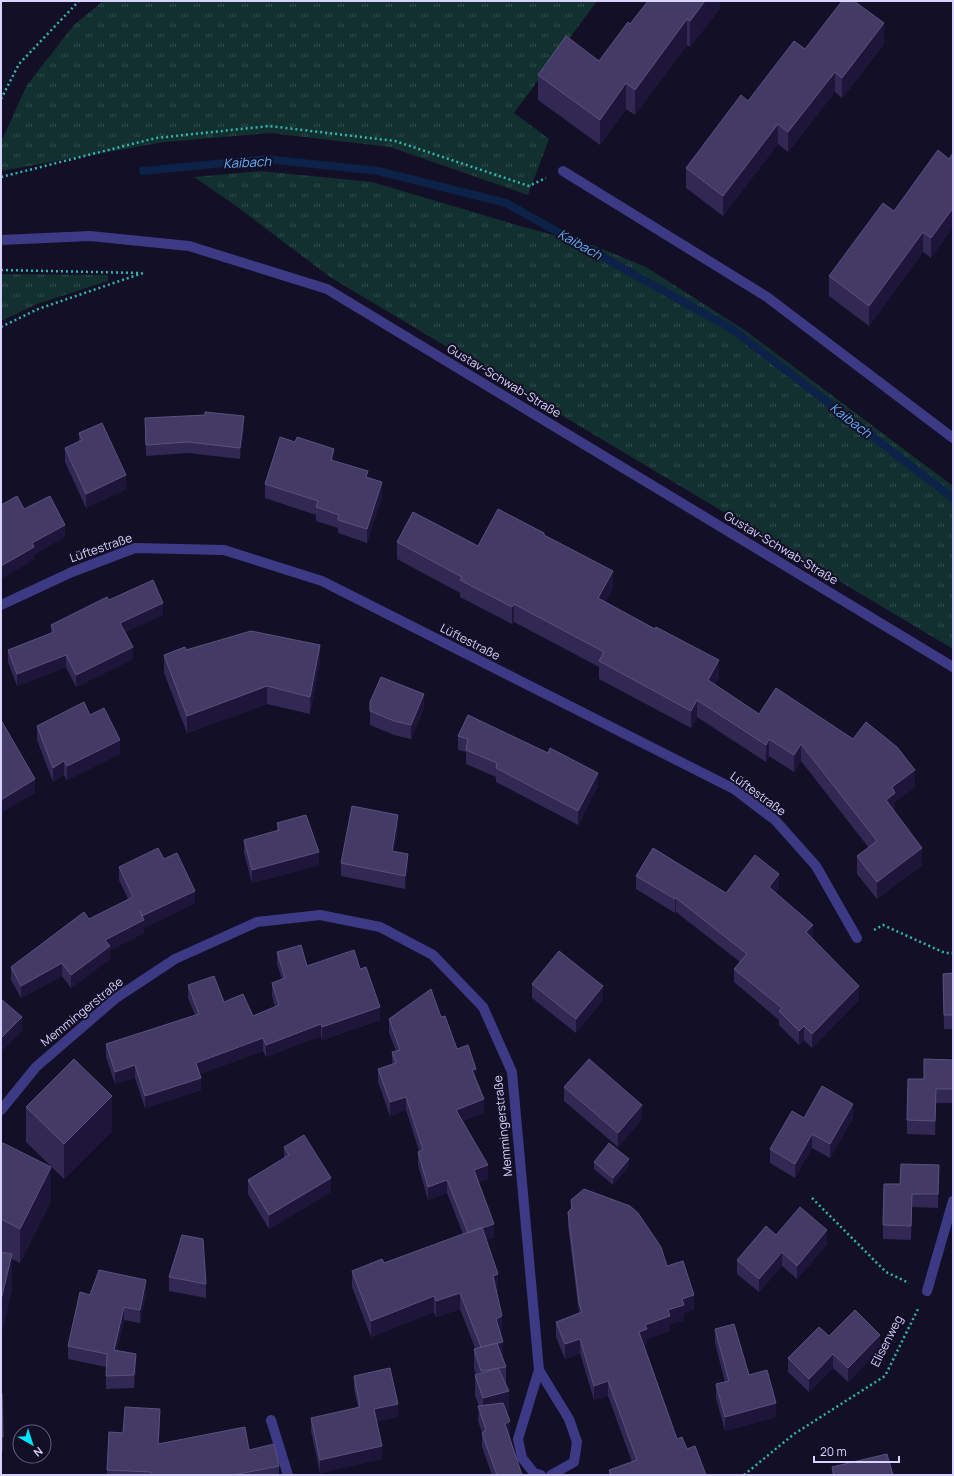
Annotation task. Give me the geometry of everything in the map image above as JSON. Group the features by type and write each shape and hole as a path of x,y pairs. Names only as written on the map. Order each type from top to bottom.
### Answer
{"street":[{"path":"563,171 767,297 953,438"},
{"name":"Gustav-Schwab-Straße","path":"1,240 90,236 188,246 327,289 953,667"},
{"name":"Lüftestraße","path":"1,605 72,572 135,548 224,550 322,581 734,789 775,820 816,866 857,938"},
{"name":"Memmingerstraße","path":"1,1110 36,1067 116,998 175,959 257,922 320,915 380,927 433,955 483,1008 512,1072 539,1370 518,1439 522,1458 534,1473 541,1475"},
{"path":"927,1291 953,1201"},
{"name":"Memmingerstraße","path":"539,1370 569,1419 578,1442 574,1462 551,1475"},
{"path":"271,1420 288,1475"}],"path":[{"path":"1,100 20,64 79,1"},
{"path":"1,177 156,138 269,126 395,141 529,186 563,171"},
{"path":"1,270 143,273 38,310 1,327"},
{"path":"857,938 883,926 945,953 953,953"},
{"path":"812,1198 886,1272 927,1291"},
{"name":"Elisenweg","path":"744,1475 794,1434 885,1376 927,1291"}],"green space":[{"path":"103,1 597,1 514,113 549,139 528,195 390,147 270,133 164,142 1,171 1,142 27,85 74,25"},
{"path":"261,171 372,182 513,224 595,246 646,267 746,331 953,486 953,649 330,277 236,206 194,177"},
{"path":"1,274 108,275 108,281 37,304 1,321"}],"building":[{"path":"648,1 705,1 690,21 687,19 635,90 626,83 600,120 538,75 566,36 599,61 628,22 630,24"},
{"path":"842,1 854,1 884,23 842,78 835,72 788,132 778,124 723,196 686,168 741,95 748,101 794,41 805,49"},
{"path":"938,150 949,159 953,153 953,208 931,238 923,232 869,306 829,276 883,203 894,211"},
{"path":"205,412 244,416 240,448 188,442 146,445 145,418 205,415"},
{"path":"102,423 126,475 86,494 65,448 82,440 79,433"},
{"path":"280,437 295,442 297,437 334,449 331,460 368,471 366,477 382,482 367,529 338,520 339,515 316,507 318,501 265,484"},
{"path":"17,496 24,509 50,496 65,525 32,543 34,547 1,566 1,505"},
{"path":"498,509 613,571 598,598 655,629 656,627 719,660 708,680 759,714 776,688 853,739 866,722 897,747 915,770 892,787 895,793 886,800 922,848 877,882 857,856 877,841 801,744 794,755 769,739 766,745 697,700 691,711 599,661 604,652 514,604 512,607 460,580 462,577 397,542 413,512 478,546"},
{"path":"153,580 163,603 120,623 133,647 76,675 66,655 17,674 8,650 54,632 51,625 107,597 109,600"},
{"path":"251,631 320,645 310,697 267,686 187,716 164,655 185,647 186,650"},
{"path":"381,677 424,694 411,725 394,721 370,711 370,702"},
{"path":"84,702 90,715 104,708 120,740 67,766 64,761 53,768 37,726"},
{"path":"468,715 548,753 550,748 598,773 578,811 496,768 497,763 466,750 468,739 458,736"},
{"path":"1,720 35,779 1,800"},
{"path":"352,806 398,815 392,851 408,854 405,876 341,863"},
{"path":"306,815 319,852 252,870 244,840 279,830 277,823"},
{"path":"158,848 164,859 177,853 195,891 142,916 144,920 105,940 110,946 71,975 62,963 21,986 11,967 84,912 89,919 133,897 119,867"},
{"path":"653,848 726,893 755,855 779,874 769,887 813,925 806,932 859,986 812,1034 804,1026 799,1031 779,1011 782,1008 734,969 747,954 676,898 675,899 636,876"},
{"path":"301,945 307,966 354,950 360,969 366,967 380,1007 322,1027 321,1024 266,1045 263,1038 196,1063 201,1078 145,1096 135,1065 115,1072 106,1044 199,1014 188,985 214,976 224,1002 243,994 253,1016 279,1005 272,983 285,978 277,952"},
{"path":"559,951 603,986 576,1019 532,984"},
{"path":"953,973 953,1015 944,1015 943,974"},
{"path":"431,989 441,1017 445,1016 457,1049 468,1045 476,1069 472,1070 484,1099 456,1110 488,1165 474,1170 494,1224 468,1233 447,1180 428,1187 418,1152 423,1150 406,1097 390,1102 378,1069 396,1063 392,1052 400,1050 389,1019"},
{"path":"1,999 22,1017 1,1038"},
{"path":"74,1059 112,1096 64,1144 26,1107"},
{"path":"589,1059 642,1105 618,1133 564,1087"},
{"path":"924,1059 953,1060 953,1089 936,1089 935,1121 907,1120 908,1079 924,1079"},
{"path":"822,1086 853,1104 830,1144 812,1134 795,1164 770,1149 792,1111 804,1118"},
{"path":"304,1135 331,1178 269,1215 248,1180 289,1155 284,1147"},
{"path":"3,1143 51,1167 20,1229 1,1219 1,1146"},
{"path":"609,1143 629,1159 613,1178 594,1162"},
{"path":"901,1164 939,1165 938,1194 912,1194 911,1226 883,1225 884,1184 900,1184"},
{"path":"584,1189 630,1206 638,1213 661,1247 667,1266 683,1261 694,1295 682,1299 684,1305 668,1310 670,1316 645,1325 647,1329 639,1332 677,1439 682,1437 687,1449 695,1446 706,1475 611,1475 609,1470 637,1460 608,1381 594,1386 580,1339 565,1344 556,1322 582,1312 579,1303 568,1212 572,1208 571,1200"},
{"path":"800,1207 827,1230 797,1266 782,1252 759,1279 737,1260 766,1226 776,1235"},
{"path":"482,1227 498,1274 493,1276 502,1316 496,1319 503,1342 481,1347 460,1293 436,1301 434,1296 371,1321 352,1271 382,1259 384,1263"},
{"path":"182,1235 203,1239 206,1284 169,1277"},
{"path":"1,1252 12,1254 1,1300"},
{"path":"99,1270 146,1280 140,1310 124,1307 114,1350 136,1354 134,1375 106,1376 107,1354 68,1346 80,1292 90,1295"},
{"path":"855,1310 880,1335 848,1368 833,1354 809,1379 788,1358 819,1327 829,1336"},
{"path":"734,1324 749,1375 767,1370 776,1403 725,1417 716,1384 729,1381 715,1329"},
{"path":"497,1343 506,1367 481,1371 474,1349"},
{"path":"390,1368 398,1404 374,1409 382,1446 320,1460 311,1418 360,1407 354,1376"},
{"path":"498,1368 509,1391 483,1398 475,1375"},
{"path":"2,1393 3,1437 1,1437"},
{"path":"503,1403 510,1421 505,1424 522,1475 497,1475 482,1433 486,1430 478,1406"},
{"path":"125,1407 160,1409 158,1444 245,1427 249,1450 274,1444 279,1466 234,1475 151,1475 151,1472 107,1470 109,1432 123,1433"},
{"path":"887,1454 893,1475 834,1475 832,1467"}],"waterway":[{"name":"Kaibach","path":"143,171 266,159 378,171 506,203 732,329 953,498"}]}
